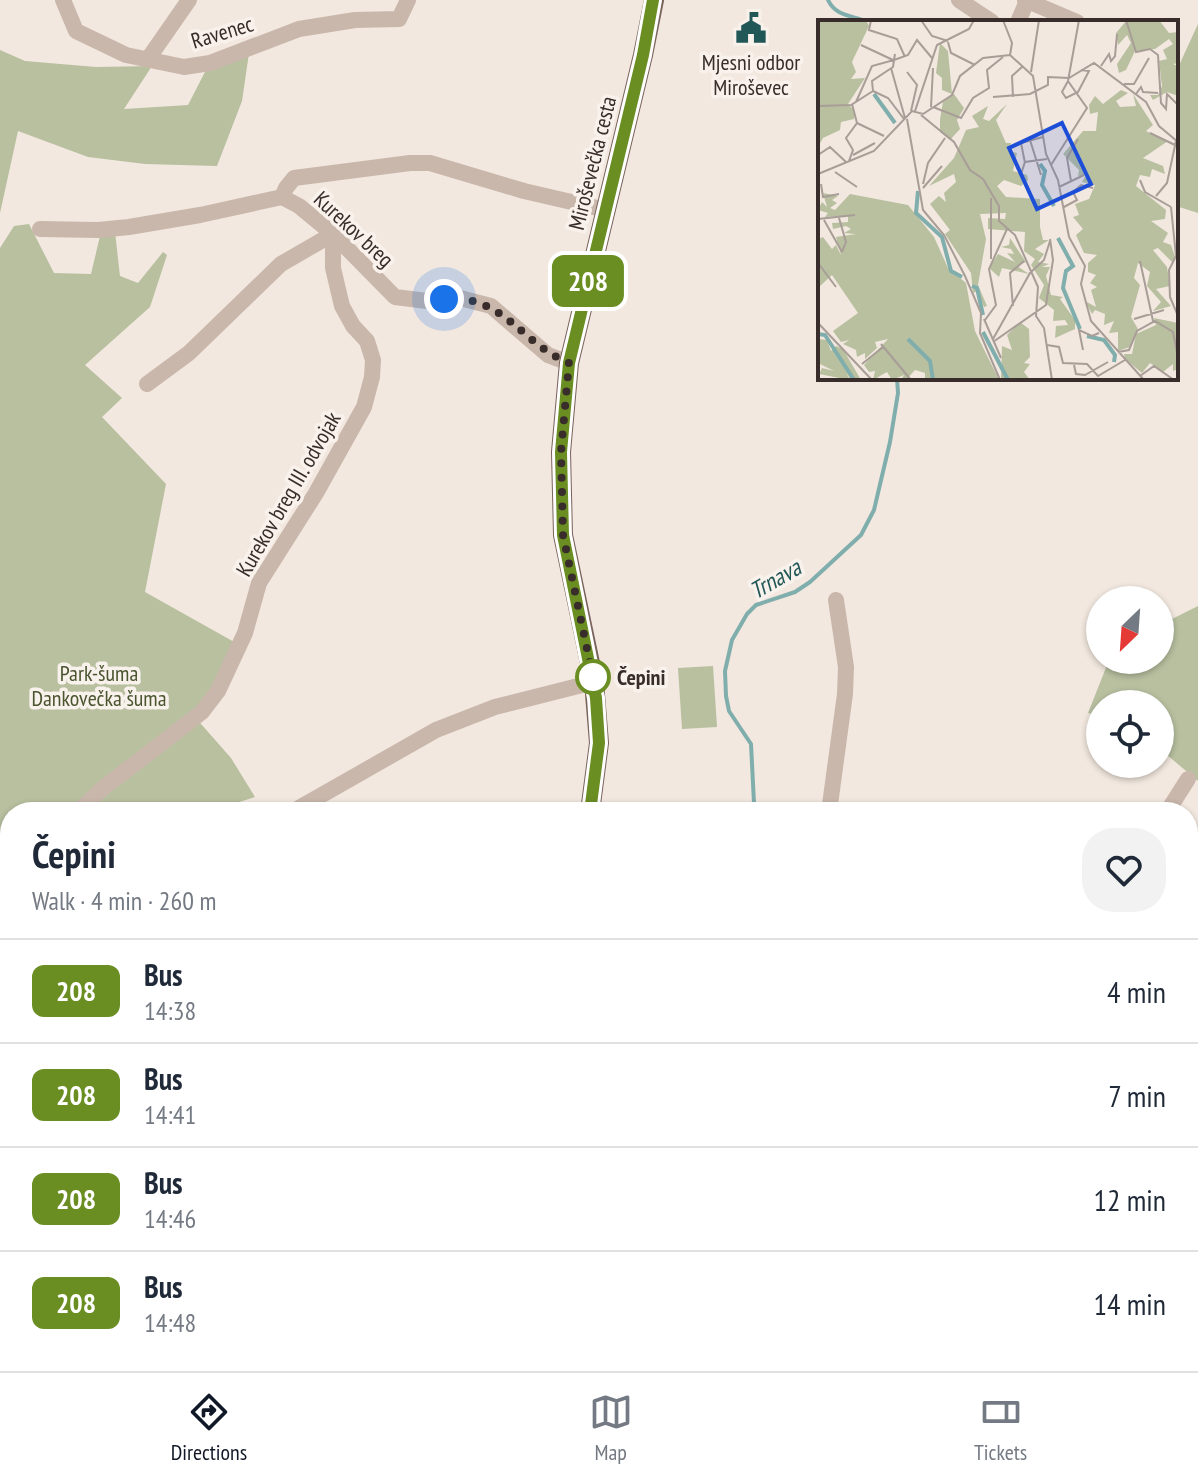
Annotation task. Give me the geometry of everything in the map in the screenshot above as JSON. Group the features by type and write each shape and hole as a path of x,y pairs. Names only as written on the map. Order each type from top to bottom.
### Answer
{"main road":[{"name":"Miroševečka cesta","path":"591,802 599,743 594,682 563,535 561,452 569,363 654,0"}],"street":[{"name":"Ravenec","path":"63,0 76,31 126,55 184,67 210,63 299,29 355,20 399,19 408,0"},
{"path":"148,59 189,0"},
{"path":"959,0 989,20"},
{"path":"1019,20 1026,1 1072,20"},
{"name":"Kurekov breg","path":"569,363 548,355 491,306 460,298 427,301 395,297 333,234 299,206 282,197 294,178 430,163 524,191 606,210"},
{"path":"40,229 129,227 282,197"},
{"path":"147,384 189,353 281,264 333,234"},
{"name":"Kurekov breg III. odvojak","path":"88,802 202,712 218,691 245,633 259,583 316,493 364,407 373,360 367,341 353,326 342,306 333,268 333,234"},
{"path":"830,802 846,667 836,600"},
{"path":"310,802 436,730 495,707 594,682"},
{"path":"1173,802 1188,779"}],"green space":[{"path":"1198,24 1198,213 1178,207 1178,68"},
{"path":"0,50 25,61 96,67 152,66 124,109 188,105 207,68 249,53 242,101 217,166 145,164 88,157 18,131 0,213"},
{"name":"Park-šuma Dankovečka šuma","path":"29,224 54,273 91,274 100,236 115,232 120,276 138,283 163,252 167,255 150,307 85,365 122,398 102,417 166,484 145,592 236,643 194,716 231,758 255,797 239,802 0,802 0,248 14,226"},
{"path":"1198,606 1198,781 1174,761 1174,690 1097,690 1103,674 1174,674 1174,618"},
{"path":"713,666 717,727 682,729 678,668"}],"waterway":[{"name":"Trnava","path":"828,0 840,13 862,20"},
{"name":"Trnava","path":"754,802 751,744 729,711 726,696 725,671 732,640 756,605 795,592 861,535 874,510 890,442 897,380"}],"bus line":[{"name":"208","path":"591,802 599,743 596,698 563,535 561,452 569,363 643,55 653,0"}],"place":[{"name":"Mjesni odbor Miroševec","path":"751,28"},
{"name":"Čepini","path":"593,677"}],"route":[{"path":"444,299 460,298 491,306 548,355 569,363 561,452 563,535 594,682 593,677"}]}
